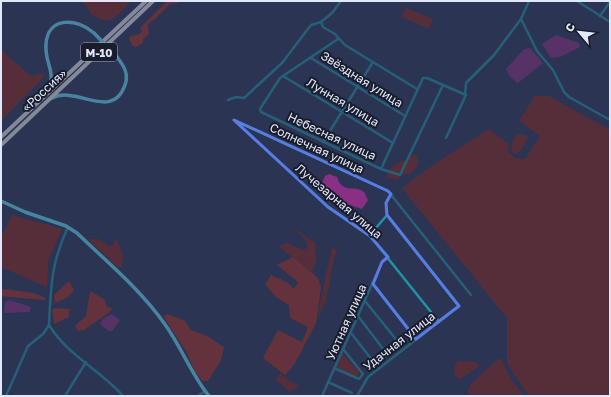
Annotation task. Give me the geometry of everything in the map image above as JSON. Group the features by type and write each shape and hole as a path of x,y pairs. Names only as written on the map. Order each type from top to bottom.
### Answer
{"highway":[{"name":"«Россия»","path":"1,137 146,1"},
{"name":"«Россия»","path":"1,145 153,1"}],"main road":[{"path":"41,100 48,90 52,77 46,47 49,34 58,25 70,21 80,23 94,33 117,57 125,68 127,80 121,93 116,98 102,103 65,94 54,97 45,103"},
{"path":"1,201 25,212 68,227 82,238 153,308 171,333 209,396"}],"street":[{"path":"228,100 236,97 244,98 282,62 311,25 321,22 339,6 341,1"},
{"path":"446,138 466,95 466,83 469,78 494,56 521,19 529,1"},
{"path":"577,1 610,22"},
{"path":"600,16 610,2"},
{"path":"521,19 538,51 553,70 564,92 569,97 610,120"},
{"path":"321,22 323,27 338,39 417,89"},
{"path":"283,76 338,39"},
{"name":"Звёздная улица","path":"311,58 404,116"},
{"path":"323,142 373,62"},
{"name":"Лунная улица","path":"283,76 393,143"},
{"name":"Небесная улица","path":"283,76 260,109 263,114 395,175 400,175 402,173 443,85"},
{"path":"381,169 404,116 417,89 425,77 466,95"},
{"name":"Солнечная улица","path":"234,120 391,194"},
{"name":"Лучезарная улица","path":"234,120 328,207 370,236 439,322"},
{"path":"370,236 387,215 386,203 391,194 471,295"},
{"name":"Удачная улица","path":"357,396 368,377 458,306 387,215"},
{"path":"6,396 28,346 43,334 49,325 53,266 59,246 68,227"},
{"name":"Уютная улица","path":"322,396 382,262 388,257"},
{"path":"373,284 416,339"},
{"path":"365,301 400,343"},
{"path":"358,316 387,354"},
{"path":"49,325 62,343 86,362 123,396"},
{"path":"350,333 376,365"},
{"path":"334,368 359,380 363,374 343,349"},
{"path":"65,396 86,362"},
{"path":"328,382 352,393"},
{"path":"198,396 205,391"}],"highlighted area":[{"path":"234,120 388,191 391,194 386,203 387,215 459,306 416,339 373,284 382,262 388,257 370,236 328,207"}],"shaded area":[{"path":"78,1 131,1 113,18 104,20 91,14 86,5"},
{"path":"167,1 179,1 178,3 170,4 148,24 149,34 143,39 143,43 136,47 133,46 129,39 131,36 139,34 142,31 140,28"},
{"path":"406,8 433,19 429,29 402,17"},
{"path":"556,35 579,43 580,47 560,57 551,58 542,44"},
{"path":"530,48 543,63 518,83 510,77 506,69 524,49"},
{"path":"1,50 31,76 44,73 42,79 1,121"},
{"path":"535,96 549,96 610,130 610,396 531,396 526,392 507,363 507,318 402,188 433,165 489,129 509,144 508,152 515,158 525,159 540,136 519,121"},
{"path":"517,134 528,137 523,148 517,154 513,153 512,145"},
{"path":"415,154 418,162 415,169 410,174 404,174 396,180 386,177 392,167"},
{"path":"329,174 337,177 342,186 364,192 368,200 362,209 347,204 343,206 344,201 340,201 325,187 323,188 322,183 325,176"},
{"path":"12,215 62,229 48,261 47,287 1,267 1,237"},
{"path":"290,226 315,243 316,261 312,272 278,246 289,243 295,247 305,250 308,246 305,239"},
{"path":"115,237 123,254 122,266 119,268 88,239 98,239 108,246 114,245"},
{"path":"332,247 337,251 334,258 326,301 317,318"},
{"path":"293,257 318,278 321,287 316,323 294,365 285,375 263,358 278,330 302,342 308,327 290,318 289,305 276,297 265,284 271,275 287,282 294,289 298,282 277,265"},
{"path":"69,281 74,290 68,297 55,303 54,295"},
{"path":"5,289 33,293 46,298 44,300 1,296 1,290"},
{"path":"90,291 104,299 107,307 112,308 110,312 84,330 78,331 75,326 86,316"},
{"path":"9,300 31,307 30,312 4,313 5,302"},
{"path":"55,308 69,309 69,317 54,324 52,310"},
{"path":"111,314 120,320 112,331 109,331 100,324 103,319"},
{"path":"167,314 185,321 191,330 207,336 224,347 221,360 208,381 202,381 193,368 186,351 163,316"},
{"path":"342,353 360,373 357,377 337,367"},
{"path":"498,359 501,359 512,381 525,396 472,396 467,392 472,383"},
{"path":"458,361 476,362 479,366 460,379 455,377 454,367"},
{"path":"280,373 288,380 299,386 290,392 276,380"}]}
